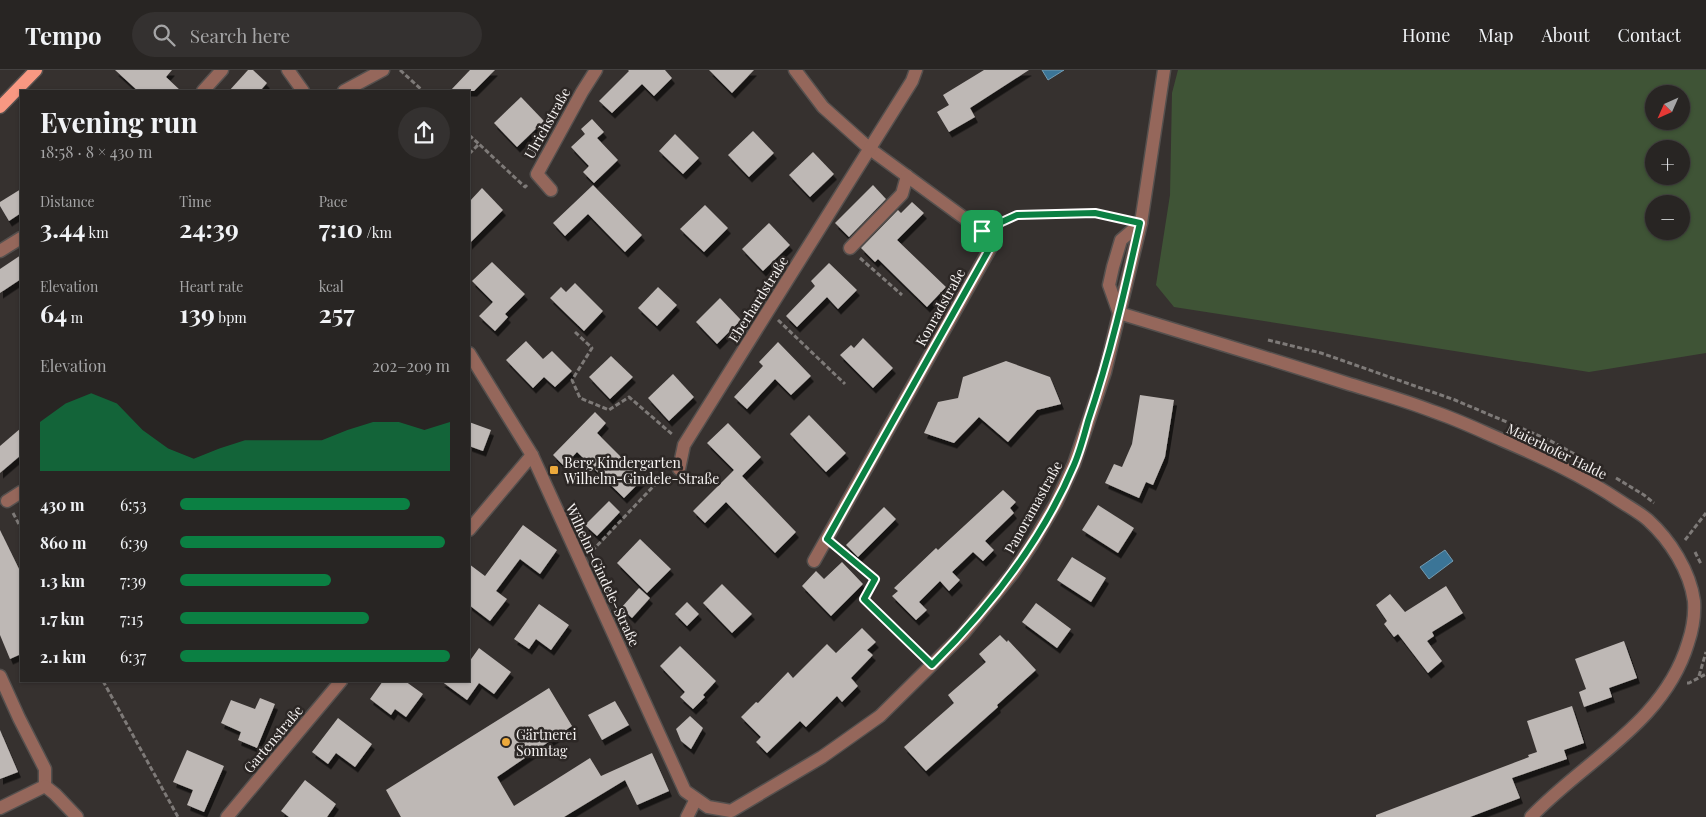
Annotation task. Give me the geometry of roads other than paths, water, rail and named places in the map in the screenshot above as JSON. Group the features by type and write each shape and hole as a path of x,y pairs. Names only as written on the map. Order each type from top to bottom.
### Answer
{"main road":[{"path":"0,107 36,70"}],"street":[{"path":"204,90 222,70"},
{"path":"288,70 302,90"},
{"path":"346,90 383,70"},
{"name":"Ulrichstraße","path":"551,190 537,174 596,70"},
{"path":"795,70 823,106 870,149 907,176 902,194 850,248"},
{"name":"Eberhardstraße","path":"679,469 684,445 870,149 912,81 916,70"},
{"name":"Panoramastraße","path":"708,808 731,811 822,757 880,716 963,634 1012,574 1032,544 1056,503 1074,464 1105,372 1140,223 1164,70"},
{"name":"Konradstraße","path":"814,561 991,246 982,231 907,176"},
{"path":"0,251 20,239"},
{"name":"Maierhofer Halde","path":"1119,313 1298,367 1432,411 1543,457 1596,484 1647,519 1662,535 1673,550 1689,583 1694,600 1694,612 1688,642 1673,680 1642,719 1621,740 1545,802 1531,817"},
{"name":"Wilhelm-Gindele-Straße","path":"470,355 532,456 686,791 708,808"},
{"path":"470,529 532,456"},
{"path":"7,501 20,493"},
{"path":"0,676 18,718 45,769 45,786"},
{"name":"Gartenstraße","path":"227,817 340,682"},
{"path":"0,808 45,786"},
{"path":"45,786 56,794 77,817"},
{"path":"687,817 696,799"}],"water":[{"path":"1042,70 1064,70 1048,80"},
{"path":"1445,550 1453,561 1429,579 1420,567"}],"place":[{"name":"Berg Kindergarten Wilhelm-Gindele-Straße","path":"554,470"},
{"name":"Gärtnerei Sonntag","path":"506,742"}]}
